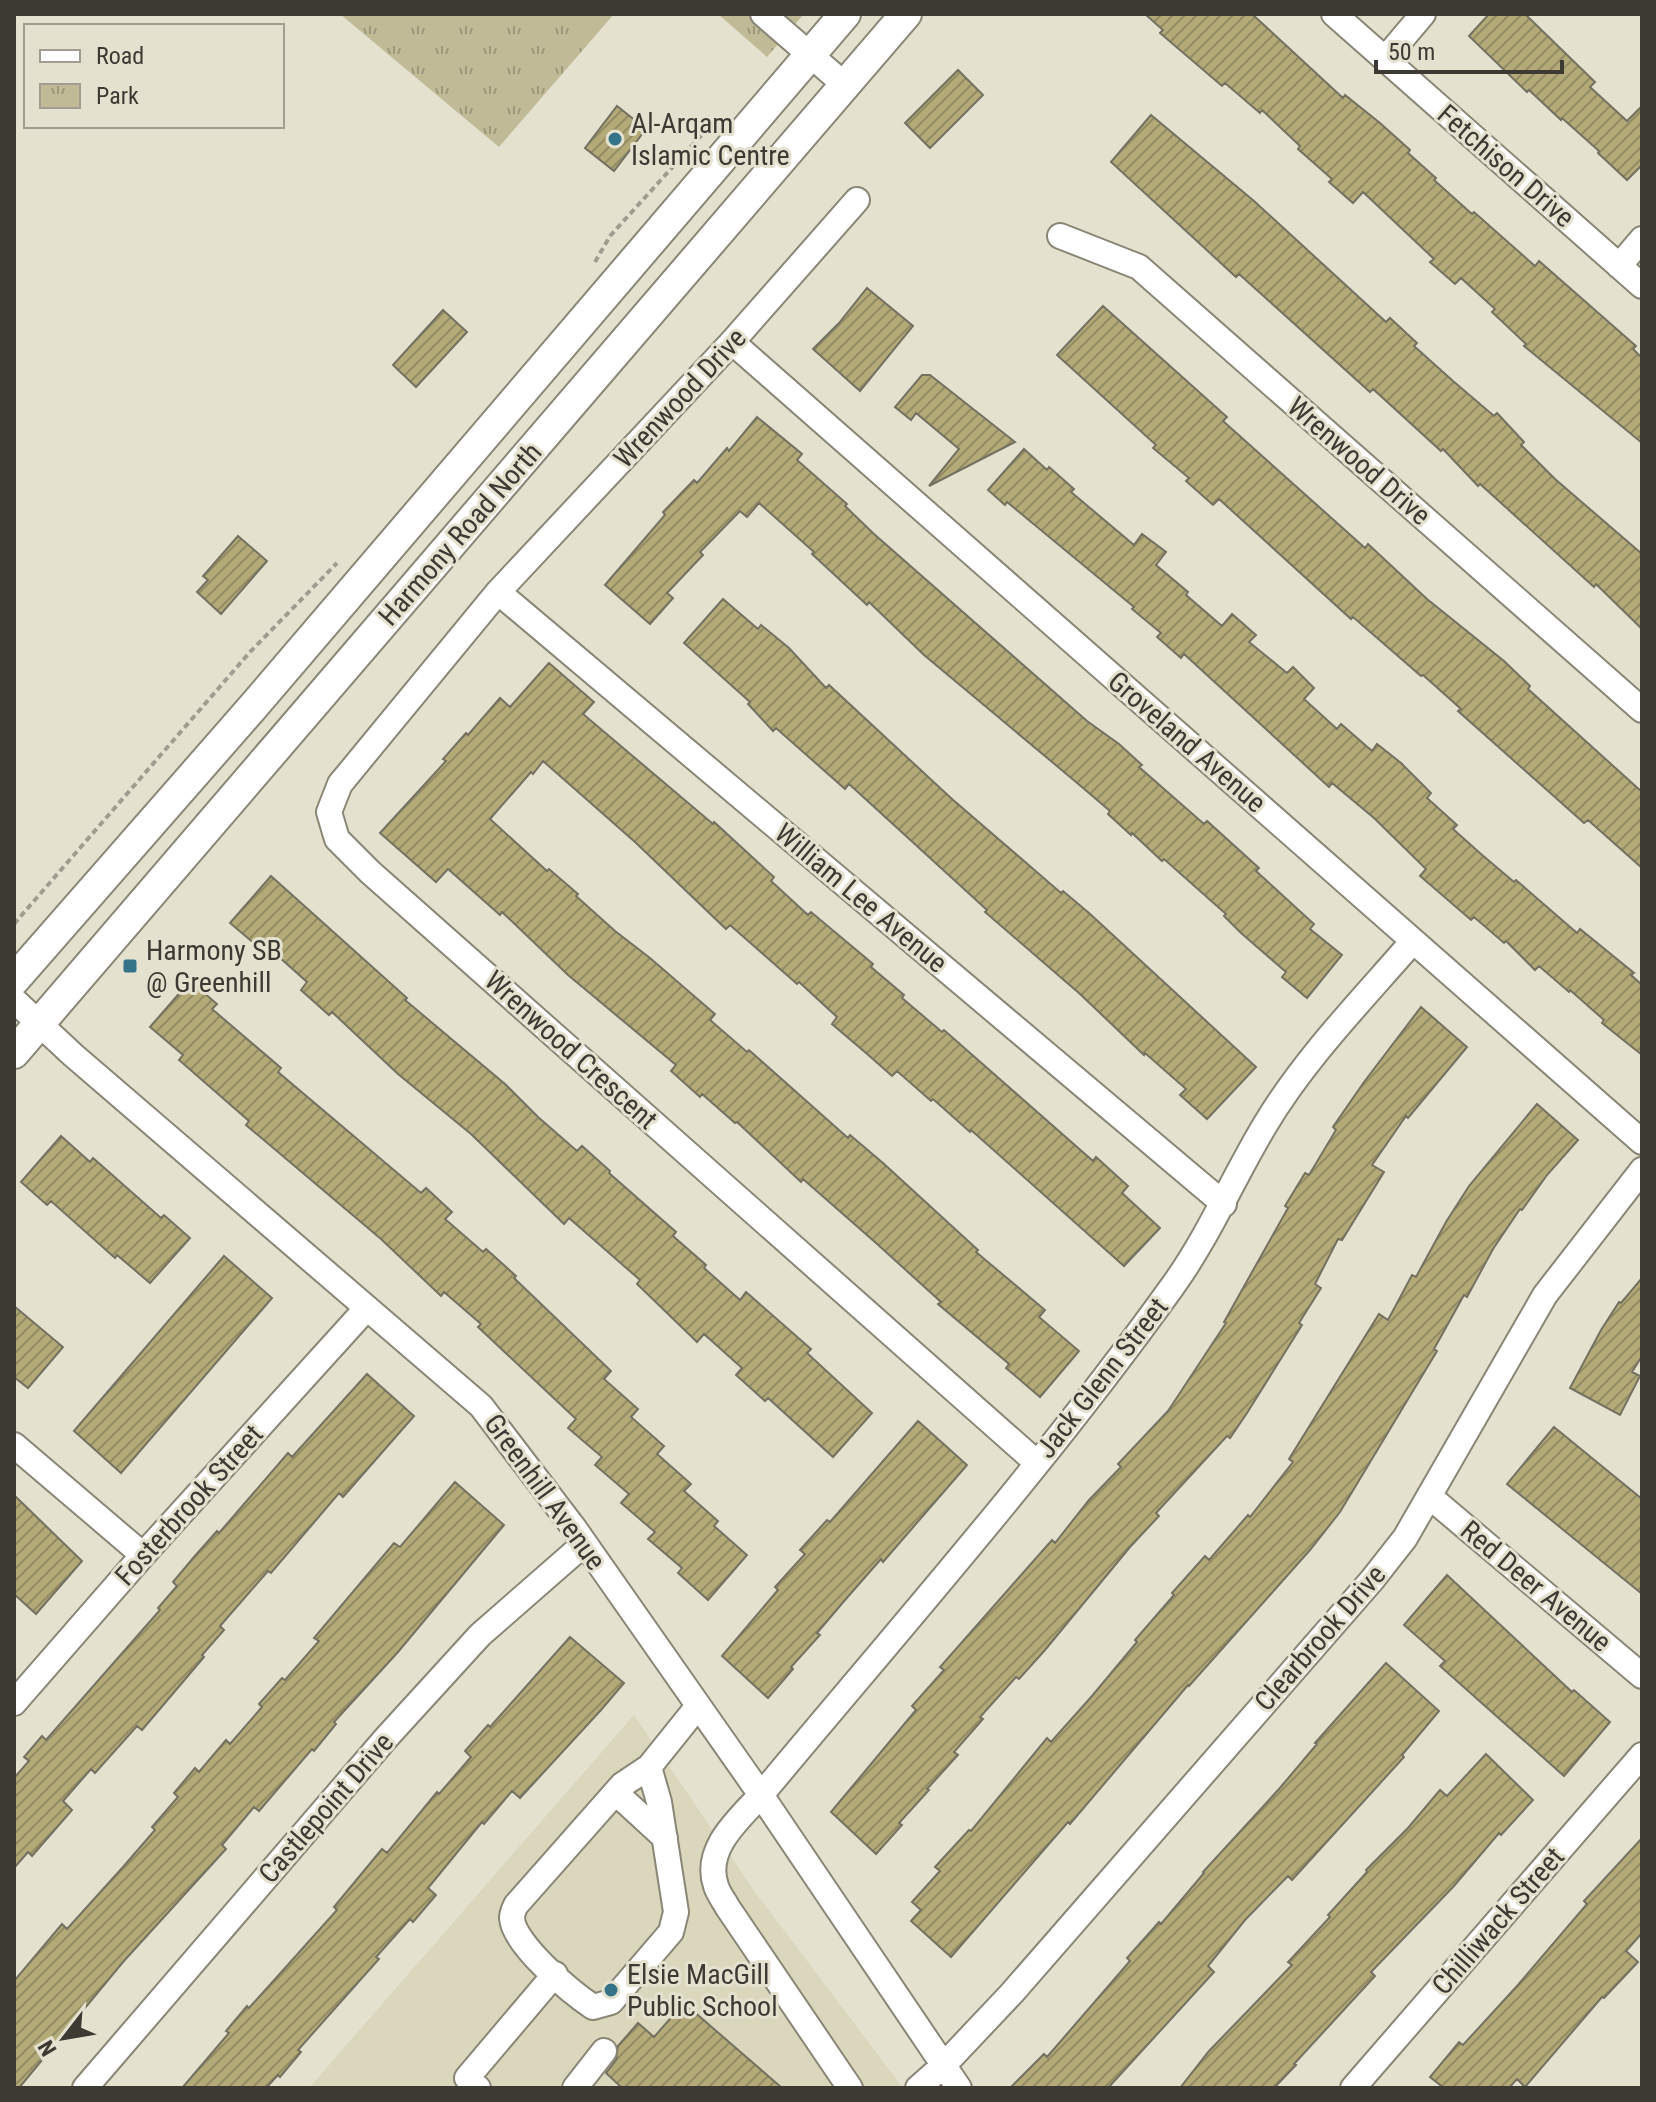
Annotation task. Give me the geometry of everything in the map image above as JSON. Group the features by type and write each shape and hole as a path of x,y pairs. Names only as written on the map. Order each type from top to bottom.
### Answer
{"main road":[{"name":"Harmony Road North","path":"14,980 261,698 845,14"},
{"name":"Harmony Road North","path":"14,1053 906,14"}],"street":[{"path":"763,14 845,85"},
{"name":"Fetchison Drive","path":"1334,14 1642,286"},
{"path":"1385,59 1423,14"},
{"name":"Wrenwood Drive","path":"498,592 732,342 857,200"},
{"name":"Wrenwood Drive","path":"1060,236 1139,267 1642,710"},
{"path":"1619,266 1642,239"},
{"name":"Groveland Avenue","path":"732,342 1642,1142"},
{"name":"William Lee Avenue","path":"498,592 1224,1204"},
{"name":"Wrenwood Crescent","path":"498,592 340,784 329,812 337,839 381,882 1037,1463"},
{"name":"Jack Glenn Street","path":"850,2088 728,1908 715,1884 714,1860 725,1835 1037,1463 1173,1285 1224,1204 1264,1126 1298,1076 1413,941"},
{"name":"Greenhill Avenue","path":"14,1000 481,1406 584,1544 761,1795 959,2088"},
{"name":"Clearbrook Drive","path":"918,2088 1012,1993 1372,1580 1405,1538 1545,1295 1642,1170"},
{"name":"Fosterbrook Street","path":"14,1703 143,1555 366,1309"},
{"path":"14,1445 143,1555"},
{"name":"Red Deer Avenue","path":"1429,1496 1642,1676"},
{"name":"Castlepoint Drive","path":"85,2088 386,1738 480,1635 584,1544"},
{"path":"649,1767 665,1838 676,1912 671,1932 611,2002 593,2007 555,1974 518,1935 512,1917 516,1905 622,1785 649,1767 698,1706"},
{"name":"Chilliwack Street","path":"1353,2088 1642,1755"},
{"path":"616,1793 665,1838"},
{"path":"478,2088 467,2078 555,1974"},
{"path":"575,2088 604,2051"}],"path":[{"path":"588,273 610,236 721,114"},
{"path":"14,924 250,652 337,562"}],"shaded area":[{"name":"Elsie MacGill Public School","path":"634,1715 755,1892 903,2088 309,2088"}],"green space":[{"path":"340,14 614,14 499,147"},
{"path":"718,14 804,14 767,57"}],"building":[{"path":"1145,14 1252,14 1343,98 1345,95 1380,123 1410,150 1408,153 1436,178 1434,180 1472,214 1474,212 1535,266 1539,261 1636,346 1633,349 1642,358 1642,443 1524,346 1526,344 1492,312 1495,309 1461,278 1455,284 1430,262 1434,259 1363,192 1353,203 1329,182 1332,179 1298,149 1300,146 1262,110 1260,113 1225,83 1222,86 1160,33 1163,30"},
{"path":"1489,14 1525,14 1595,82 1590,87 1627,121 1642,106 1642,165 1627,180 1599,151 1529,90 1527,92 1469,36"},
{"path":"958,70 983,95 930,148 905,123"},
{"name":"Al-Arqam Islamic Centre","path":"617,106 646,129 614,171 585,148"},
{"path":"1151,115 1254,201 1386,322 1390,318 1417,343 1414,346 1453,381 1494,416 1497,413 1524,442 1521,445 1555,479 1642,554 1642,629 1596,584 1594,587 1480,484 1478,486 1443,449 1441,451 1373,389 1370,392 1239,274 1236,277 1111,162"},
{"path":"867,288 913,326 860,391 813,349"},
{"path":"1103,306 1227,417 1223,421 1365,548 1368,544 1427,599 1504,661 1530,686 1528,689 1642,792 1642,868 1588,820 1584,823 1458,711 1461,709 1423,675 1353,617 1351,619 1219,499 1213,505 1186,481 1189,478 1153,448 1156,445 1057,355"},
{"path":"443,310 467,332 416,387 393,365"},
{"path":"922,375 930,375 1015,442 929,486 959,449 916,413 911,420 895,407"},
{"path":"757,417 802,454 797,460 847,504 845,506 874,534 1087,721 1119,744 1142,765 1139,767 1204,824 1207,821 1314,924 1310,929 1342,955 1307,998 1282,977 1286,972 1241,933 1224,916 1226,914 1164,859 1162,861 1131,835 1108,814 1110,811 924,655 869,602 867,605 759,503 747,517 740,511 700,552 703,555 667,593 673,598 650,624 605,585 665,515 663,512 694,480 697,483 727,448 729,451"},
{"path":"1024,449 1047,470 1049,467 1074,489 1071,492 1134,545 1142,534 1166,552 1156,565 1188,592 1186,595 1222,626 1232,614 1256,635 1249,642 1287,673 1293,667 1314,688 1304,699 1337,729 1341,724 1372,751 1377,744 1401,763 1431,793 1427,798 1457,825 1453,829 1577,933 1580,929 1634,973 1631,975 1642,985 1642,1055 1602,1023 1604,1020 1570,990 1539,966 1535,970 1506,941 1504,943 1474,917 1471,920 1420,876 1426,869 1374,818 1332,783 1329,787 1184,654 1181,658 1157,637 1161,633 1132,609 1134,607 1007,502 1005,505 988,490"},
{"path":"238,536 267,561 221,614 197,592 208,580 203,576"},
{"path":"723,599 758,629 761,625 789,648 826,688 829,685 952,799 1061,893 1063,891 1089,913 1256,1067 1207,1119 1180,1095 1186,1089 985,912 987,910 849,784 845,789 776,728 773,731 748,704 750,702 684,643"},
{"path":"549,663 594,702 583,714 714,822 774,877 771,881 808,915 811,912 873,964 871,967 904,995 902,998 942,1032 944,1030 1093,1161 1096,1157 1128,1186 1122,1193 1160,1228 1124,1266 971,1130 897,1071 892,1076 832,1024 837,1017 799,982 797,984 730,925 726,929 635,842 543,761 490,819 547,871 549,869 578,894 576,896 615,931 715,1014 710,1020 747,1052 749,1050 848,1138 850,1135 883,1163 978,1250 976,1252 1045,1310 1039,1317 1079,1351 1040,1397 1006,1368 1009,1364 938,1304 941,1302 876,1243 803,1179 801,1182 737,1122 702,1094 700,1097 671,1071 676,1065 568,975 502,912 500,915 448,869 436,882 380,833 500,698 510,707"},
{"path":"271,876 407,998 405,1000 505,1084 577,1151 582,1146 610,1171 676,1232 673,1236 740,1300 746,1292 811,1349 807,1353 872,1413 833,1457 768,1398 765,1401 736,1375 742,1368 704,1334 697,1342 637,1284 640,1280 569,1218 564,1224 471,1134 398,1074 332,1012 329,1015 301,990 307,982 260,940 256,945 230,923"},
{"path":"190,981 217,1004 212,1009 281,1068 278,1072 421,1193 426,1188 452,1212 445,1219 516,1276 514,1278 611,1371 604,1379 638,1409 631,1417 664,1446 657,1454 691,1484 684,1491 718,1521 714,1526 747,1555 708,1600 678,1573 682,1568 648,1539 655,1532 621,1503 629,1494 595,1465 602,1457 568,1428 576,1419 478,1327 481,1324 444,1292 441,1296 381,1239 246,1125 249,1121 179,1060 183,1055 150,1027"},
{"path":"1421,1007 1467,1047 1408,1118 1406,1116 1372,1165 1384,1172 1342,1240 1338,1239 1315,1284 1321,1288 1299,1323 1302,1325 1247,1413 1230,1438 1227,1436 1156,1513 1159,1516 1045,1650 980,1717 983,1719 954,1752 958,1755 876,1854 831,1812 916,1710 912,1706 944,1670 940,1667 1052,1540 1055,1543 1089,1500 1121,1467 1118,1464 1168,1411 1226,1323 1288,1208 1285,1206 1305,1173 1309,1175 1336,1130 1333,1127"},
{"path":"1537,1104 1578,1140 1520,1209 1493,1249 1434,1349 1437,1351 1340,1512 1310,1550 951,1957 911,1921 921,1910 912,1902 940,1871 935,1867 971,1831 1047,1738 1051,1742 1092,1696 1174,1595 1172,1593 1205,1556 1209,1560 1248,1515 1250,1517 1293,1462 1289,1459 1379,1314 1388,1320 1412,1275 1416,1277 1469,1186"},
{"path":"61,1136 90,1162 93,1158 161,1218 164,1215 190,1238 150,1283 117,1255 115,1258 51,1201 47,1205 21,1182"},
{"path":"224,1256 272,1298 121,1473 74,1431"},
{"path":"1642,1278 1642,1356 1632,1372 1640,1376 1620,1415 1570,1388 1619,1302"},
{"path":"14,1306 63,1347 28,1388 14,1377"},
{"path":"367,1374 414,1416 343,1497 339,1493 271,1573 268,1571 220,1626 224,1630 202,1655 204,1657 142,1730 137,1726 95,1773 91,1769 63,1801 72,1810 32,1856 28,1852 14,1868 14,1778 29,1761 24,1757 42,1736 46,1740 160,1610 158,1608 177,1586 173,1582 217,1531 219,1533 288,1453 292,1457"},
{"path":"918,1421 967,1465 883,1562 881,1559 845,1600 768,1698 722,1656 778,1590 775,1587 805,1554 800,1550 827,1520 830,1522"},
{"path":"1554,1427 1642,1499 1642,1594 1507,1484"},
{"path":"455,1482 504,1525 398,1652 334,1722 336,1724 314,1751 312,1749 259,1811 254,1807 222,1845 226,1849 123,1962 19,2088 14,2088 14,1981 62,1924 67,1929 123,1867 155,1830 152,1827 178,1797 174,1793 195,1768 199,1772 226,1740 230,1744 262,1707 259,1704 319,1641 314,1638 394,1543 400,1547"},
{"path":"14,1495 82,1561 36,1614 14,1594"},
{"path":"1447,1575 1572,1692 1574,1690 1610,1722 1564,1776 1440,1666 1445,1661 1404,1625"},
{"path":"570,1637 624,1683 601,1710 520,1798 512,1791 484,1824 482,1822 428,1888 436,1895 376,1957 379,1959 298,2050 301,2052 280,2077 278,2075 266,2088 182,2088 229,2033 226,2031 247,2006 249,2008 337,1910 334,1907 382,1849 387,1853 437,1792 439,1794 471,1757 465,1751"},
{"path":"1386,1663 1439,1711 1402,1755 1404,1757 1292,1880 1288,1876 1245,1920 1208,1966 1214,1972 1108,2088 1010,2088 1044,2054 1047,2057 1130,1961 1127,1958 1159,1922 1161,1924"},
{"path":"1486,1754 1533,1800 1371,1972 1375,1976 1296,2065 1274,2088 1180,2088 1209,2051 1292,1965 1288,1962 1330,1917 1328,1915 1366,1870 1440,1790 1447,1796"},
{"path":"1642,1838 1642,1933 1626,1951 1638,1962 1602,1997 1525,2087 1517,2079 1509,2088 1444,2088 1430,2077 1459,2042 1463,2045 1517,1986 1587,1904 1584,1901"},
{"path":"684,2003 782,2088 622,2088 606,2073 616,2060 618,2046 638,2023 654,2037"}],"place":[{"name":"Al-Arqam Islamic Centre","path":"615,139"},
{"name":"Harmony SB @ Greenhill","path":"130,966"},
{"name":"Elsie MacGill Public School","path":"611,1990"}]}
